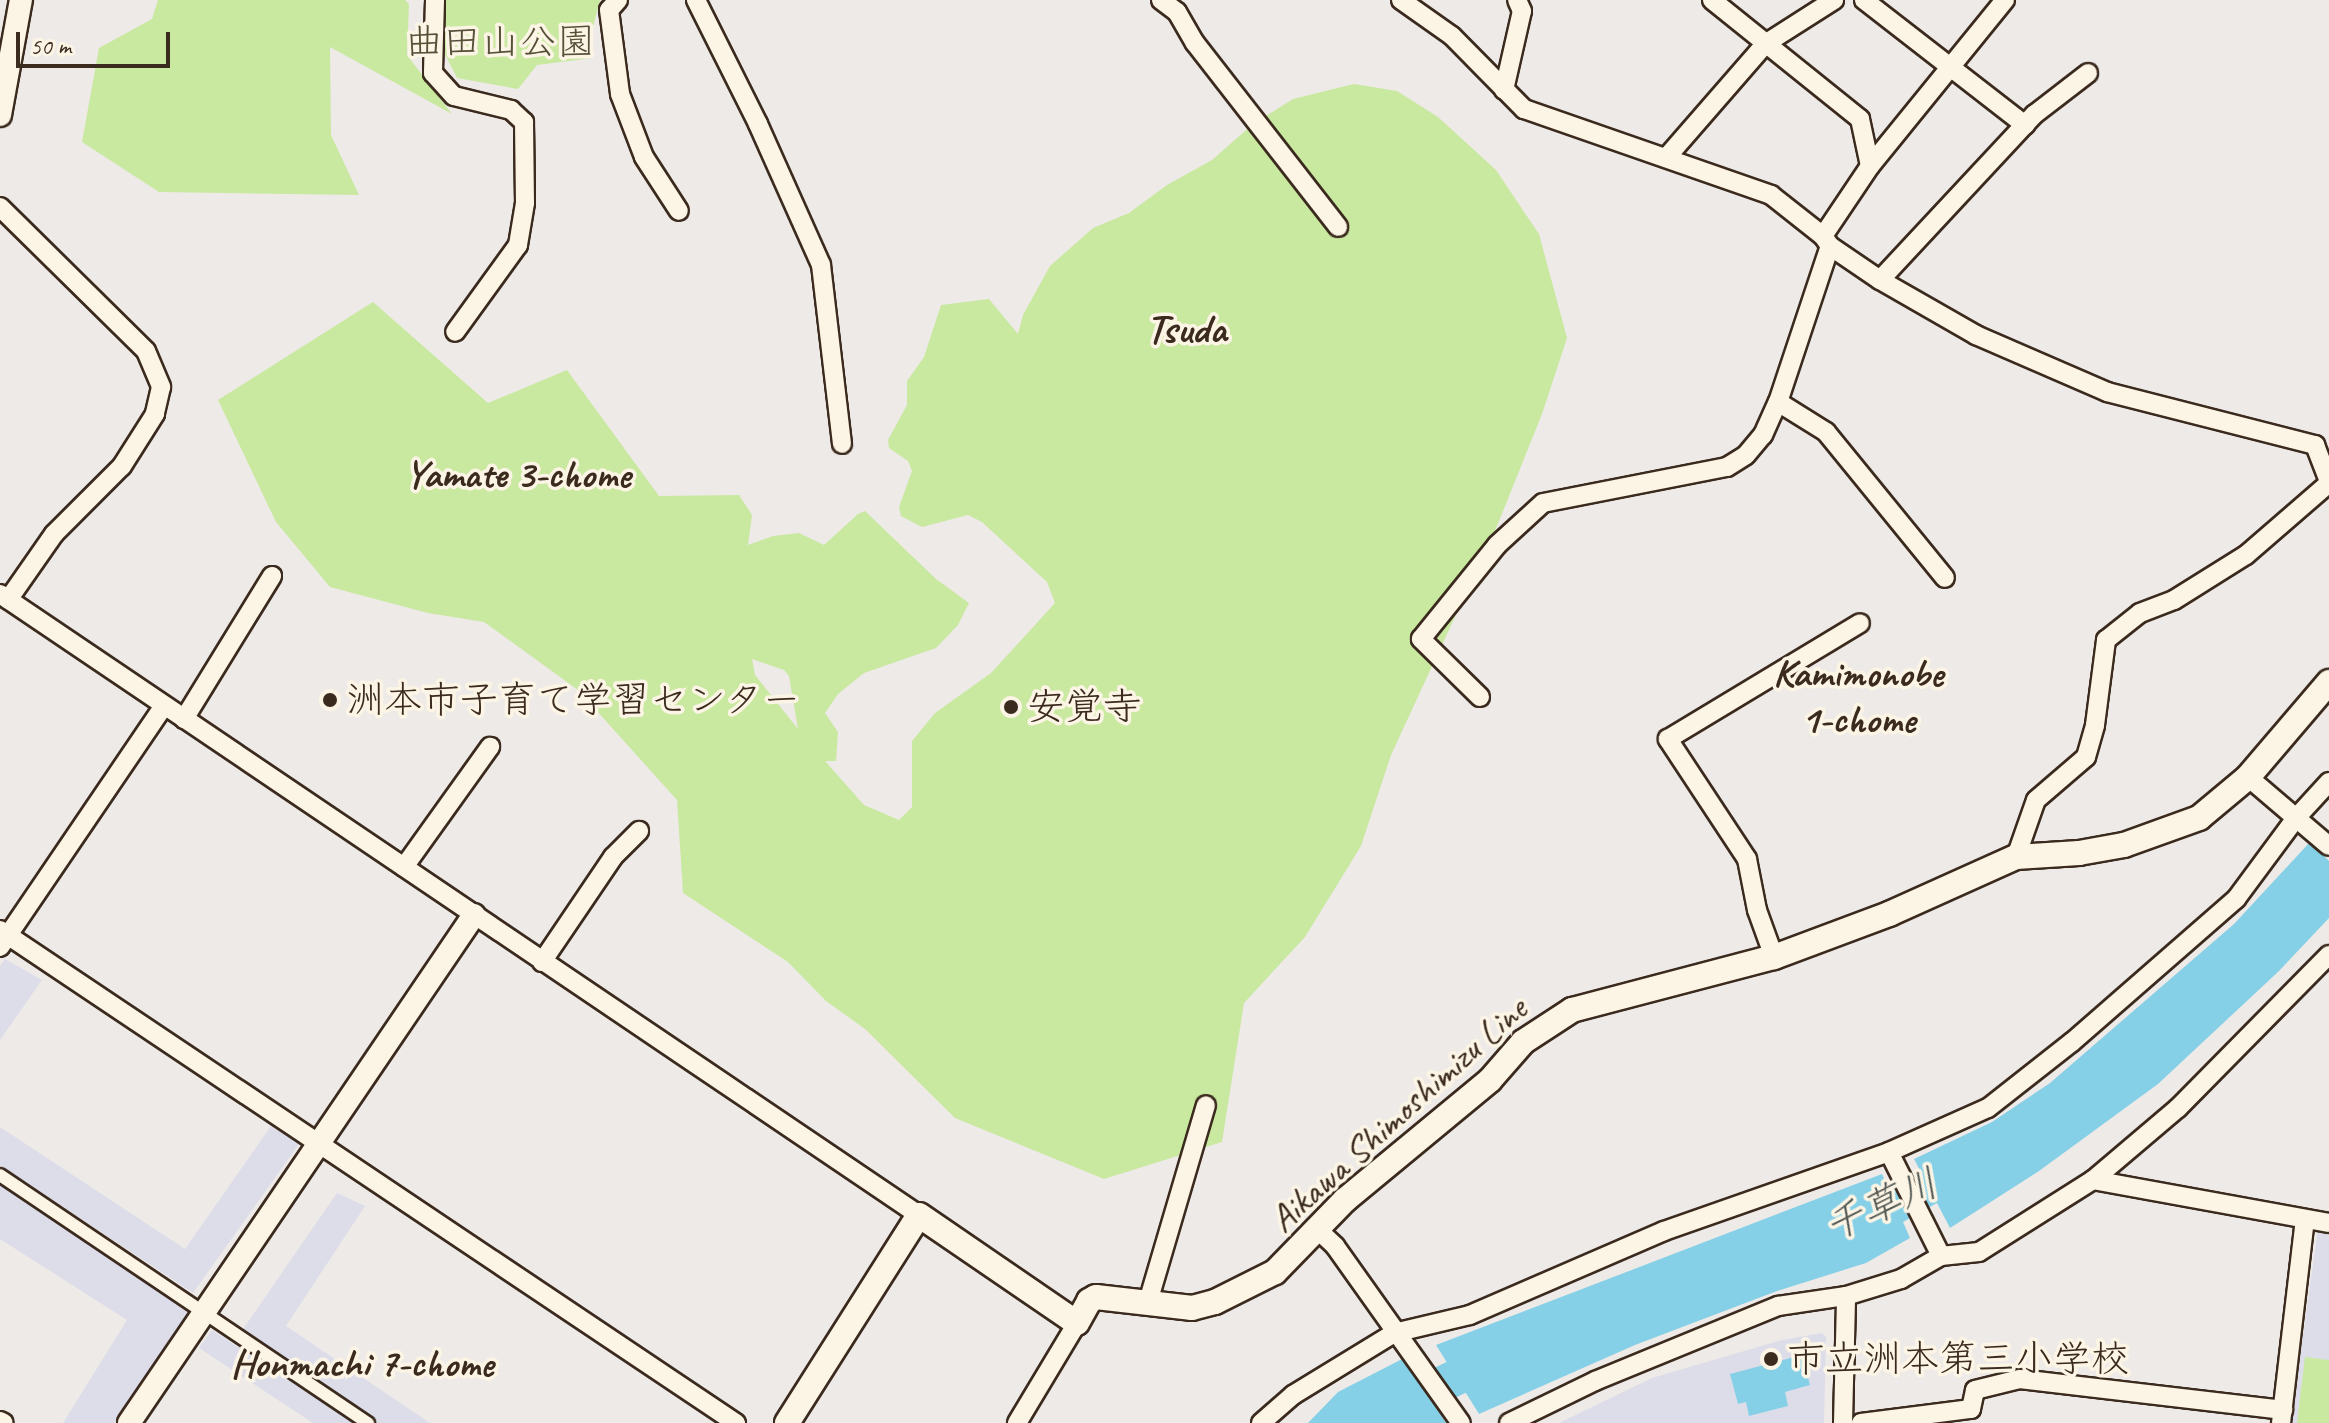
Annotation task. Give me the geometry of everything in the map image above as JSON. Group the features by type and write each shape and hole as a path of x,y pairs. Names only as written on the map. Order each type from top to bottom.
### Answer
{"main road":[{"name":"Aikawa Shimoshimizu Line","path":"1077,1323 1089,1301 1096,1297 1192,1308 1215,1302 1275,1272 1345,1200 1490,1080 1523,1042 1572,1010 1774,957 1889,914 2016,857 2079,853 2124,845 2199,818 2248,777 2329,682"},
{"path":"787,1423 919,1215 1077,1323"}],"street":[{"path":"0,115 21,0"},
{"path":"435,0 433,73 454,96 511,110 524,122 525,203 518,245 455,332"},
{"path":"618,0 609,10 620,94 644,157 679,211"},
{"path":"696,0 758,124 821,265 842,444"},
{"path":"1161,0 1177,12 1195,43 1338,227"},
{"path":"1401,0 1452,36 1524,109 1771,195 1826,241 1880,280 1976,335 2107,392 2315,445 2329,482 2246,555 2174,600 2140,613 2106,640 2095,725 2086,757 2036,800 2016,857"},
{"path":"1504,90 1522,11 1517,0"},
{"path":"1712,0 1860,119 1870,166"},
{"path":"1666,158 1765,44 1834,0"},
{"path":"1864,0 2025,125"},
{"path":"1480,697 1421,639 1497,545 1548,501 1727,467 1746,455 1763,435 1778,402 1826,241 1870,166 2003,1"},
{"path":"1880,280 2025,125 2088,73"},
{"path":"0,207 146,351 161,387 155,414 122,466 54,534 4,597 919,1215"},
{"path":"1778,402 1826,432 1945,578"},
{"path":"184,719 272,576"},
{"path":"1774,957 1757,910 1747,859 1668,739 1860,623"},
{"path":"163,707 3,938 736,1423"},
{"path":"404,867 490,747"},
{"path":"2248,777 2329,846"},
{"path":"1261,1423 1293,1395 1394,1333 1470,1315 1664,1231 1889,1152 1988,1108 2072,1042 2236,899 2296,818 2329,782"},
{"path":"542,962 613,857 639,831"},
{"path":"129,1423 474,915"},
{"path":"1509,1423 1595,1381 1778,1306 1846,1296 1901,1279 1941,1256 1979,1252 2093,1180 2178,1108 2329,955"},
{"path":"1148,1302 1206,1105"},
{"path":"1889,1152 1941,1256"},
{"path":"0,1175 368,1423"},
{"path":"2093,1180 2329,1223"},
{"path":"1861,1423 1971,1409 1975,1390 2020,1379 2282,1416 2305,1220"},
{"path":"1317,1229 1335,1246 1461,1423"},
{"path":"1843,1423 1846,1296"},
{"path":"1017,1423 1077,1323"}],"shaded area":[{"path":"5,959 42,980 0,1040 0,966"},
{"path":"271,1126 299,1144 193,1293 0,1165 0,1127 185,1249"},
{"path":"0,1180 190,1310 115,1423 63,1423 127,1320 0,1239"},
{"path":"337,1193 365,1206 286,1326 430,1423 379,1423 241,1332"},
{"path":"2329,1223 2329,1423 2291,1423 2318,1228"},
{"path":"212,1330 354,1423 313,1423 199,1348"},
{"name":"市立洲本第三小学校","path":"1822,1333 1826,1337 1824,1423 1559,1423 1652,1378 1782,1340"}],"green space":[{"path":"158,0 405,0 409,4 407,55 452,114 330,47 331,135 359,195 159,192 82,142 99,48 152,19"},
{"name":"曲田山公園","path":"445,0 600,0 592,31 592,58 537,65 518,89 457,78 444,52"},
{"path":"1354,84 1397,91 1438,117 1496,170 1539,234 1567,338 1542,414 1497,526 1391,755 1361,846 1305,937 1244,1003 1222,1142 1104,1179 955,1118 865,1029 826,1001 788,962 683,893 677,800 578,690 484,622 428,613 330,587 276,522 218,400 373,302 488,403 567,370 659,496 739,495 752,515 748,545 773,536 799,533 824,545 865,511 936,579 969,603 958,625 936,648 864,673 838,694 825,713 838,732 836,761 825,761 864,805 899,820 912,807 912,741 935,713 991,673 1055,603 1047,582 982,522 968,515 922,527 901,516 899,507 912,471 908,461 889,448 888,440 907,405 907,381 924,357 941,305 989,299 1018,334 1023,315 1050,266 1093,228 1129,213 1167,185 1212,160 1253,124 1293,99","holes":["752,659 784,670 789,676 798,729 755,675"]},
{"path":"2305,1357 2329,1360 2329,1423 2297,1423"}],"water":[{"path":"2310,842 2329,861 2329,918 2279,971 2158,1084 2039,1171 1950,1228 1914,1159 1992,1122 2050,1083 2234,924"},
{"path":"1882,1174 1910,1238 1866,1263 1777,1291 1635,1345 1479,1414 1436,1345"},
{"path":"1802,1355 1810,1385 1785,1392 1788,1406 1749,1416 1746,1402 1738,1404 1730,1374"},
{"path":"1404,1358 1446,1423 1308,1423 1338,1392"}],"waterway":[{"name":"千草川","path":"1852,1224 1875,1217 1970,1164"},
{"name":"千草川","path":"1361,1423 1501,1356"}],"place":[{"name":"洲本市子育て学習センター","path":"330,700"},
{"name":"安覚寺","path":"1011,707"},
{"name":"市立洲本第三小学校","path":"1771,1359"}],"district":[{"name":"Tsuda","path":"1186,329"},
{"name":"Yamate 3-chome","path":"518,474"},
{"name":"Kamimonobe 1-chome","path":"1858,696"},
{"name":"Honmachi 7-chome","path":"362,1363"}]}
